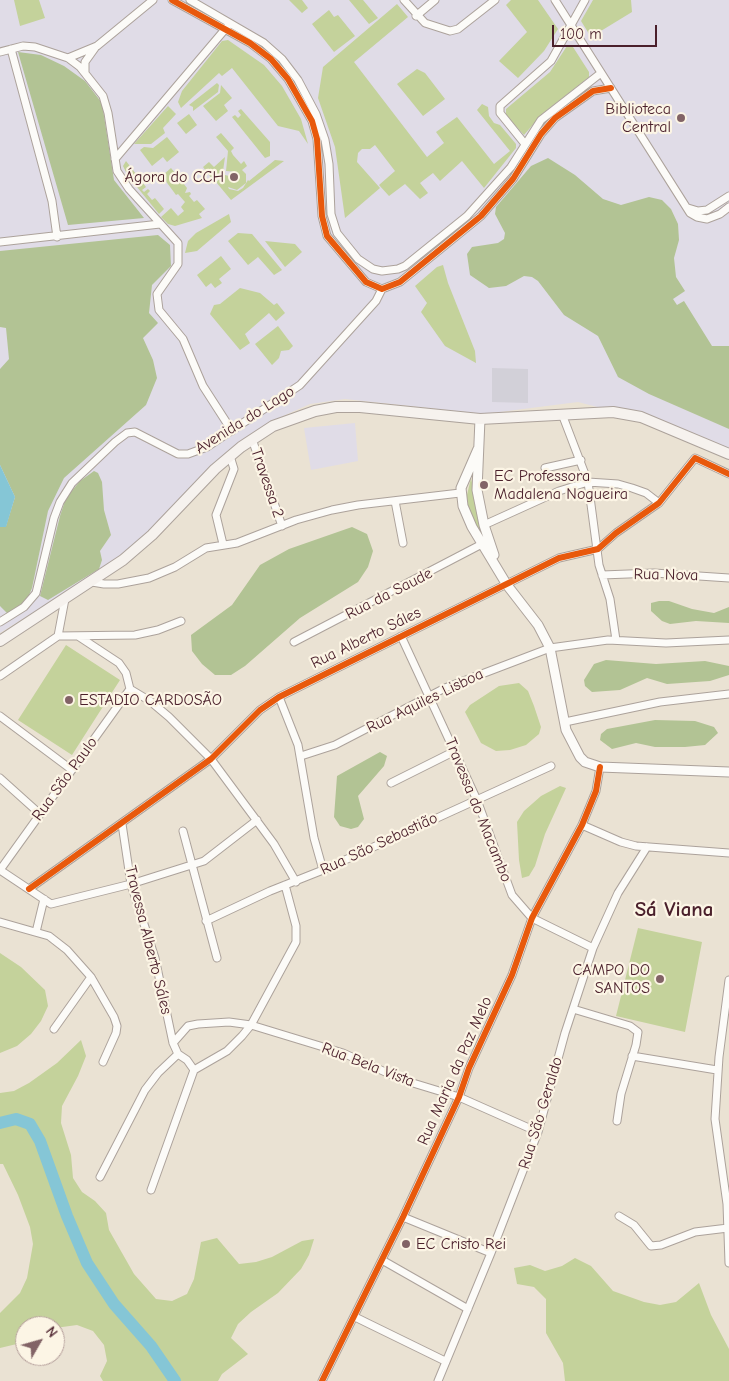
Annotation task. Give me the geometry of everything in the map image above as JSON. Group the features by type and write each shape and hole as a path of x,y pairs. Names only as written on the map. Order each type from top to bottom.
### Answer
{"main road":[{"path":"0,640 92,582 137,549 230,456 252,440 288,420 336,407 360,407 480,419 601,412 641,417 729,454"}],"street":[{"path":"85,73 85,62 97,46 153,0"},
{"path":"172,0 228,26 274,51 304,90 316,114 325,140 333,224 346,246 358,259 373,269 390,271 405,266 458,224 486,197 511,166 535,128 549,112 601,73"},
{"path":"190,0 272,59 296,91 312,120 317,139 322,216 327,236 366,282 382,289 400,282 481,216 520,170 541,134 555,118 588,94 598,89 611,88"},
{"path":"404,0 416,16 431,26 450,31 458,29 495,0"},
{"path":"416,16 435,0"},
{"path":"555,0 685,206 693,215 708,219 720,214 729,207"},
{"path":"525,144 500,113 500,106 548,66 584,0"},
{"path":"115,160 228,26"},
{"path":"68,58 97,46"},
{"path":"0,52 35,47 68,58 85,73 105,102 115,160 122,180 160,224 174,236 178,243 180,258 176,268 158,290 157,304 163,316 183,339 203,386 232,431"},
{"path":"11,49 52,201 57,237"},
{"path":"535,128 541,134"},
{"path":"685,206 698,211 707,210 729,196"},
{"path":"0,242 160,224"},
{"name":"Avenida do Lago","path":"0,622 24,607 36,593 54,518 60,502 72,483 114,442 127,434 135,432 169,451 188,454 206,447 300,385 376,301 382,289"},
{"path":"562,414 588,482 602,575 610,599 616,640"},
{"path":"480,419 477,490 484,525 500,572"},
{"name":"Travessa 2","path":"252,440 282,526"},
{"path":"478,449 460,493 463,506 482,544 507,585 538,625 550,648 564,722 571,743 585,762 600,767 729,772"},
{"path":"223,544 216,516 234,469 230,456"},
{"name":"Rua Alberto Sáles","path":"29,889 211,759 260,710 279,697 559,558 598,549 616,533 659,503 695,458 729,474"},
{"path":"544,468 581,460"},
{"path":"484,525 559,491 588,482 607,483 632,488 646,493 659,503"},
{"path":"92,582 118,584 149,578 175,567 206,548 237,543 332,510 460,493"},
{"path":"394,501 404,543"},
{"name":"Rua da Saude","path":"294,642 482,544"},
{"name":"Rua Nova","path":"602,575 654,573 729,578"},
{"path":"58,636 65,599"},
{"path":"0,676 58,636 141,634 181,621"},
{"path":"77,636 119,663 126,673 130,689 150,701 169,717 211,759 258,820 296,882"},
{"name":"Travessa do Macambo","path":"401,636 477,800 512,895 532,918 593,948"},
{"name":"Rua Aquiles Lisboa","path":"300,756 335,745 430,696 479,674 550,648 579,642 616,640 666,643 729,640"},
{"name":"Rua São Paulo","path":"0,870 130,689"},
{"path":"564,722 660,702 729,694"},
{"path":"279,697 295,733 314,838 323,870"},
{"path":"0,716 72,770"},
{"path":"391,783 455,751"},
{"name":"Rua São Sebastião","path":"206,921 551,766"},
{"name":"Rua Maria da Paz Melo","path":"322,1381 403,1218 459,1097 469,1068 512,975 532,918 582,825 596,791 600,767"},
{"path":"0,778 40,814"},
{"path":"0,870 51,904 131,884 192,865 212,856 258,820"},
{"name":"Travessa Alberto Sáles","path":"122,824 131,884 156,958 173,1043 178,1054 187,1060 194,1070"},
{"path":"582,825 621,842 647,847 729,853"},
{"path":"183,831 206,921 218,958"},
{"name":"Rua São Geraldo","path":"438,1381 491,1254 538,1132 573,1009 593,948 618,893 647,847"},
{"path":"151,1190 194,1070 227,1051 251,1025 296,942 296,926 285,885"},
{"path":"36,932 44,899"},
{"path":"0,922 49,936 67,950 91,977 114,1016 117,1026 103,1062"},
{"path":"54,1029 91,977"},
{"path":"729,980 718,1070 715,1119 727,1204 729,1263"},
{"path":"573,1009 635,1028 638,1037 621,1094 617,1121"},
{"name":"Rua Bela Vista","path":"173,1043 188,1026 229,1022 251,1025 343,1053 403,1080 459,1097 538,1132"},
{"path":"100,1177 136,1104 158,1073 178,1054"},
{"path":"632,1056 718,1070"},
{"path":"720,1160 729,1158"},
{"path":"619,1216 634,1225 651,1246 661,1245 695,1232 728,1228"},
{"path":"403,1218 491,1254"},
{"path":"382,1260 468,1309"},
{"path":"355,1317 445,1361"}],"shaded area":[{"path":"0,0 729,0 729,451 651,421 578,402 484,414 345,399 310,404 283,416 226,457 118,560 0,633"},
{"path":"492,368 528,369 528,403 492,402"},
{"path":"355,423 358,461 311,470 304,428"}],"green space":[{"path":"14,0 39,0 45,18 20,26"},
{"path":"289,0 302,0 308,8 302,13"},
{"path":"349,0 363,0 378,18 369,24"},
{"path":"511,0 538,0 558,29 544,51 518,78 499,61 527,32 506,5"},
{"path":"593,0 631,0 632,12 591,37 581,21"},
{"path":"397,4 408,17 354,62 427,157 444,143 436,132 457,117 494,164 510,151 477,110 482,104 488,107 489,116 494,123 500,125 516,144 516,148 484,188 462,161 440,181 433,173 420,183 428,193 420,199 405,184 389,196 379,185 395,171 375,145 370,149 362,149 358,153 357,162 380,188 345,218 335,147 318,98 323,67"},
{"path":"329,10 334,17 338,15 355,36 334,52 312,24"},
{"path":"228,40 264,65 282,86 301,119 308,144 299,131 278,126 232,68 222,76 219,73 181,108 178,102 182,91 222,41"},
{"path":"567,46 573,47 589,72 589,77 542,114 524,135 506,115 506,109 550,72"},
{"path":"18,52 41,55 64,66 85,81 102,103 114,180 144,218 68,225"},
{"path":"417,69 425,73 445,99 423,116 397,84"},
{"path":"217,83 219,85 218,92 193,111 193,107 189,105"},
{"path":"221,85 232,98 224,105 228,111 216,121 203,106 220,93"},
{"path":"168,106 176,114 163,128 165,133 151,144 134,144"},
{"path":"241,109 270,142 270,156 265,158 232,117 235,115 238,118 241,115 238,111"},
{"path":"189,114 197,125 186,134 177,123"},
{"path":"221,133 234,148 231,151 233,155 241,164 244,161 247,166 242,170 246,174 246,183 237,190 228,187 229,189 238,191 243,188 248,180 275,160 284,161 231,200 216,182 225,175 229,176 237,172 226,171 228,151 216,137"},
{"path":"167,137 179,152 167,162 163,157 152,166 140,150 144,147 153,148"},
{"path":"225,157 223,171 213,180 203,167 209,162 214,167"},
{"path":"548,158 575,175 603,199 621,205 649,197 662,200 671,209 678,224 679,240 674,258 676,277 685,291 673,299 677,305 684,301 712,346 729,346 729,429 649,394 618,377 598,336 564,315 538,281 532,277 524,276 506,286 489,288 470,275 467,254 472,247 498,243 504,239 505,233 495,214 496,207 531,166"},
{"path":"126,161 146,187 142,190 144,192 148,189 150,191 147,194 152,200 155,198 164,209 159,214 128,176 123,166"},
{"path":"171,168 187,188 185,193 190,192 189,196 194,202 197,200 205,209 199,214 202,218 175,226 168,224 161,217 171,208 178,216 184,211 181,207 185,202 178,194 176,195 162,176"},
{"path":"229,214 231,222 197,251 185,253 188,241 196,233"},
{"path":"238,233 252,234 282,270 274,275 258,257 248,265 228,241"},
{"path":"158,235 170,245 171,266 152,285 149,313 158,323 143,338 153,360 157,378 146,405 64,478 48,511 32,588 27,600 9,615 0,606 0,527 6,526 15,497 0,465 0,369 9,359 6,328 0,327 0,251"},
{"path":"265,241 295,244 302,252 285,267"},
{"path":"221,256 231,269 219,279 222,283 215,288 211,283 206,287 197,275"},
{"path":"443,265 448,283 475,351 476,363 445,346 421,312 427,303 415,286 437,267"},
{"path":"240,288 260,293 274,305 277,303 285,313 276,321 269,313 245,334 250,343 240,350 210,314 214,305 220,304"},
{"path":"278,326 293,346 289,350 281,351 279,358 272,365 255,344"},
{"path":"94,471 98,473 102,482 104,510 111,535 100,551 102,560 99,569 48,600 40,596 66,498 80,481"},
{"path":"471,478 484,538 469,512 466,499"},
{"path":"352,527 367,534 373,551 368,567 358,582 300,618 245,666 231,675 215,675 202,664 192,651 191,635 232,605 260,565 289,549"},
{"path":"669,601 692,609 714,613 729,607 729,623 696,621 670,624 662,621 651,611 651,603"},
{"name":"ESTADIO CARDOSÃO","path":"66,645 120,680 72,755 18,720"},
{"path":"606,660 656,664 705,661 729,666 729,675 710,681 667,684 647,678 620,690 592,692 585,686 584,680 594,664"},
{"path":"519,683 528,691 534,706 541,727 539,734 526,745 510,750 496,751 481,743 465,712 470,705 499,686"},
{"path":"655,720 695,721 714,727 718,733 705,745 685,747 655,747 636,743 612,749 600,740 601,734 607,729"},
{"path":"380,752 387,756 384,766 358,796 364,819 358,827 351,829 340,826 334,817 337,776"},
{"path":"560,786 566,788 545,834 535,866 529,876 522,878 517,822 524,811 541,796"},
{"name":"CAMPO DO SANTOS","path":"638,928 702,942 685,1032 616,1016"},
{"path":"0,953 21,967 45,990 48,1006 41,1021 31,1034 17,1046 0,1053"},
{"path":"81,1040 86,1056 62,1106 61,1123 71,1155 73,1178 82,1192 95,1201 106,1213 109,1230 134,1274 156,1299 172,1301 187,1294 194,1279 201,1242 217,1238 239,1264 256,1262 272,1257 302,1241 314,1239 309,1255 301,1269 278,1293 251,1312 238,1324 231,1338 248,1354 222,1374 218,1381 103,1381 100,1376 107,1361 104,1345 93,1331 77,1325 65,1327 65,1316 15,1316 15,1344 0,1348 0,1313 20,1293 27,1278 33,1244 30,1227 18,1195 3,1164 0,1164 0,1093 14,1091 57,1063"},
{"path":"575,1258 591,1266 613,1291 644,1302 660,1305 676,1302 699,1283 711,1315 729,1349 729,1381 565,1381 563,1363 546,1333 546,1299 534,1287 517,1284 514,1268 530,1265 545,1271 562,1266"}],"water":[{"path":"0,465 15,497 6,527 0,527"}],"waterway":[{"path":"0,1123 16,1119 30,1124 40,1141 67,1216 87,1263 114,1304 151,1346 175,1381"}],"cycle path":[{"path":"172,0 250,43 271,59 288,79 312,121 317,139 322,216 327,236 366,282 382,289 400,282 481,216 513,179 541,134 555,118 593,91 611,88"},
{"path":"29,889 211,759 260,710 279,697 559,558 598,549 616,533 659,503 695,458 729,474"},
{"path":"322,1381 403,1217 459,1097 469,1068 512,975 532,918 582,825 596,791 600,767"}],"place":[{"name":"Biblioteca Central","path":"681,118"},
{"name":"Ágora do CCH","path":"234,177"},
{"name":"EC Professora Madalena Nogueira","path":"484,485"},
{"name":"ESTADIO CARDOSÃO","path":"69,700"},
{"name":"CAMPO DO SANTOS","path":"660,979"},
{"name":"EC Cristo Rei","path":"406,1244"}],"district":[{"name":"Sá Viana","path":"674,910"}]}
